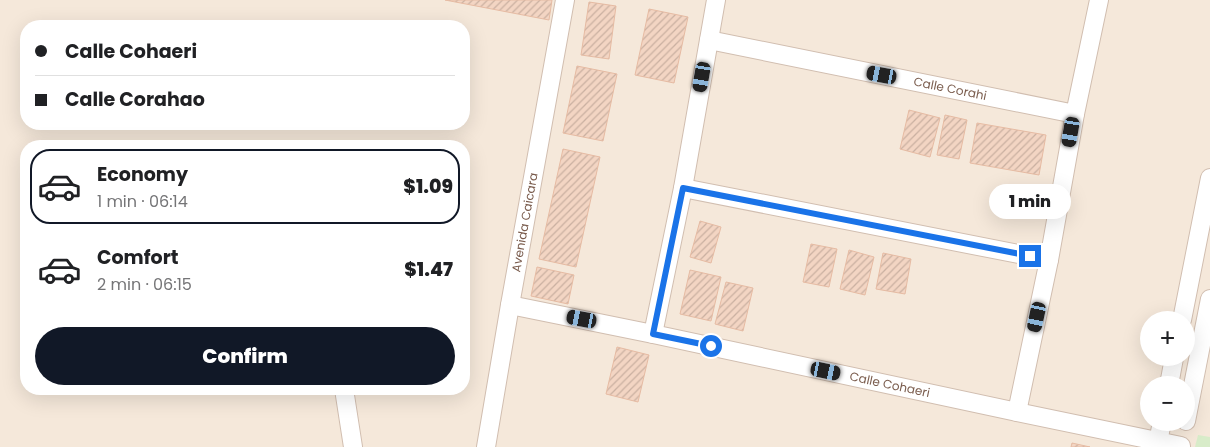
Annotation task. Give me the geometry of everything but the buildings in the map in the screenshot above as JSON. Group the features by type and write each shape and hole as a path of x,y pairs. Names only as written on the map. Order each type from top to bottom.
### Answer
{"street":[{"name":"Avenida Caicara","path":"486,447 565,0"},
{"path":"653,334 683,188 716,0"},
{"path":"1018,412 1049,260 1074,114 1099,0"},
{"name":"Calle Corahi","path":"709,40 1074,114"},
{"path":"1184,311 1210,178"},
{"path":"683,188 1049,260"},
{"path":"1195,376 1210,299"},
{"name":"Calle Cohaeri","path":"510,305 1018,412 1157,444 1181,447"},
{"path":"345,395 353,447"},
{"path":"1157,444 1160,431"},
{"path":"1181,447 1184,431"}],"shaded area":[{"path":"0,0 1210,0 1210,447 0,447"}],"green space":[{"path":"1198,435 1210,437 1210,447 1195,447"}],"route":[{"path":"711,346 653,334 683,188 1030,256"}]}
